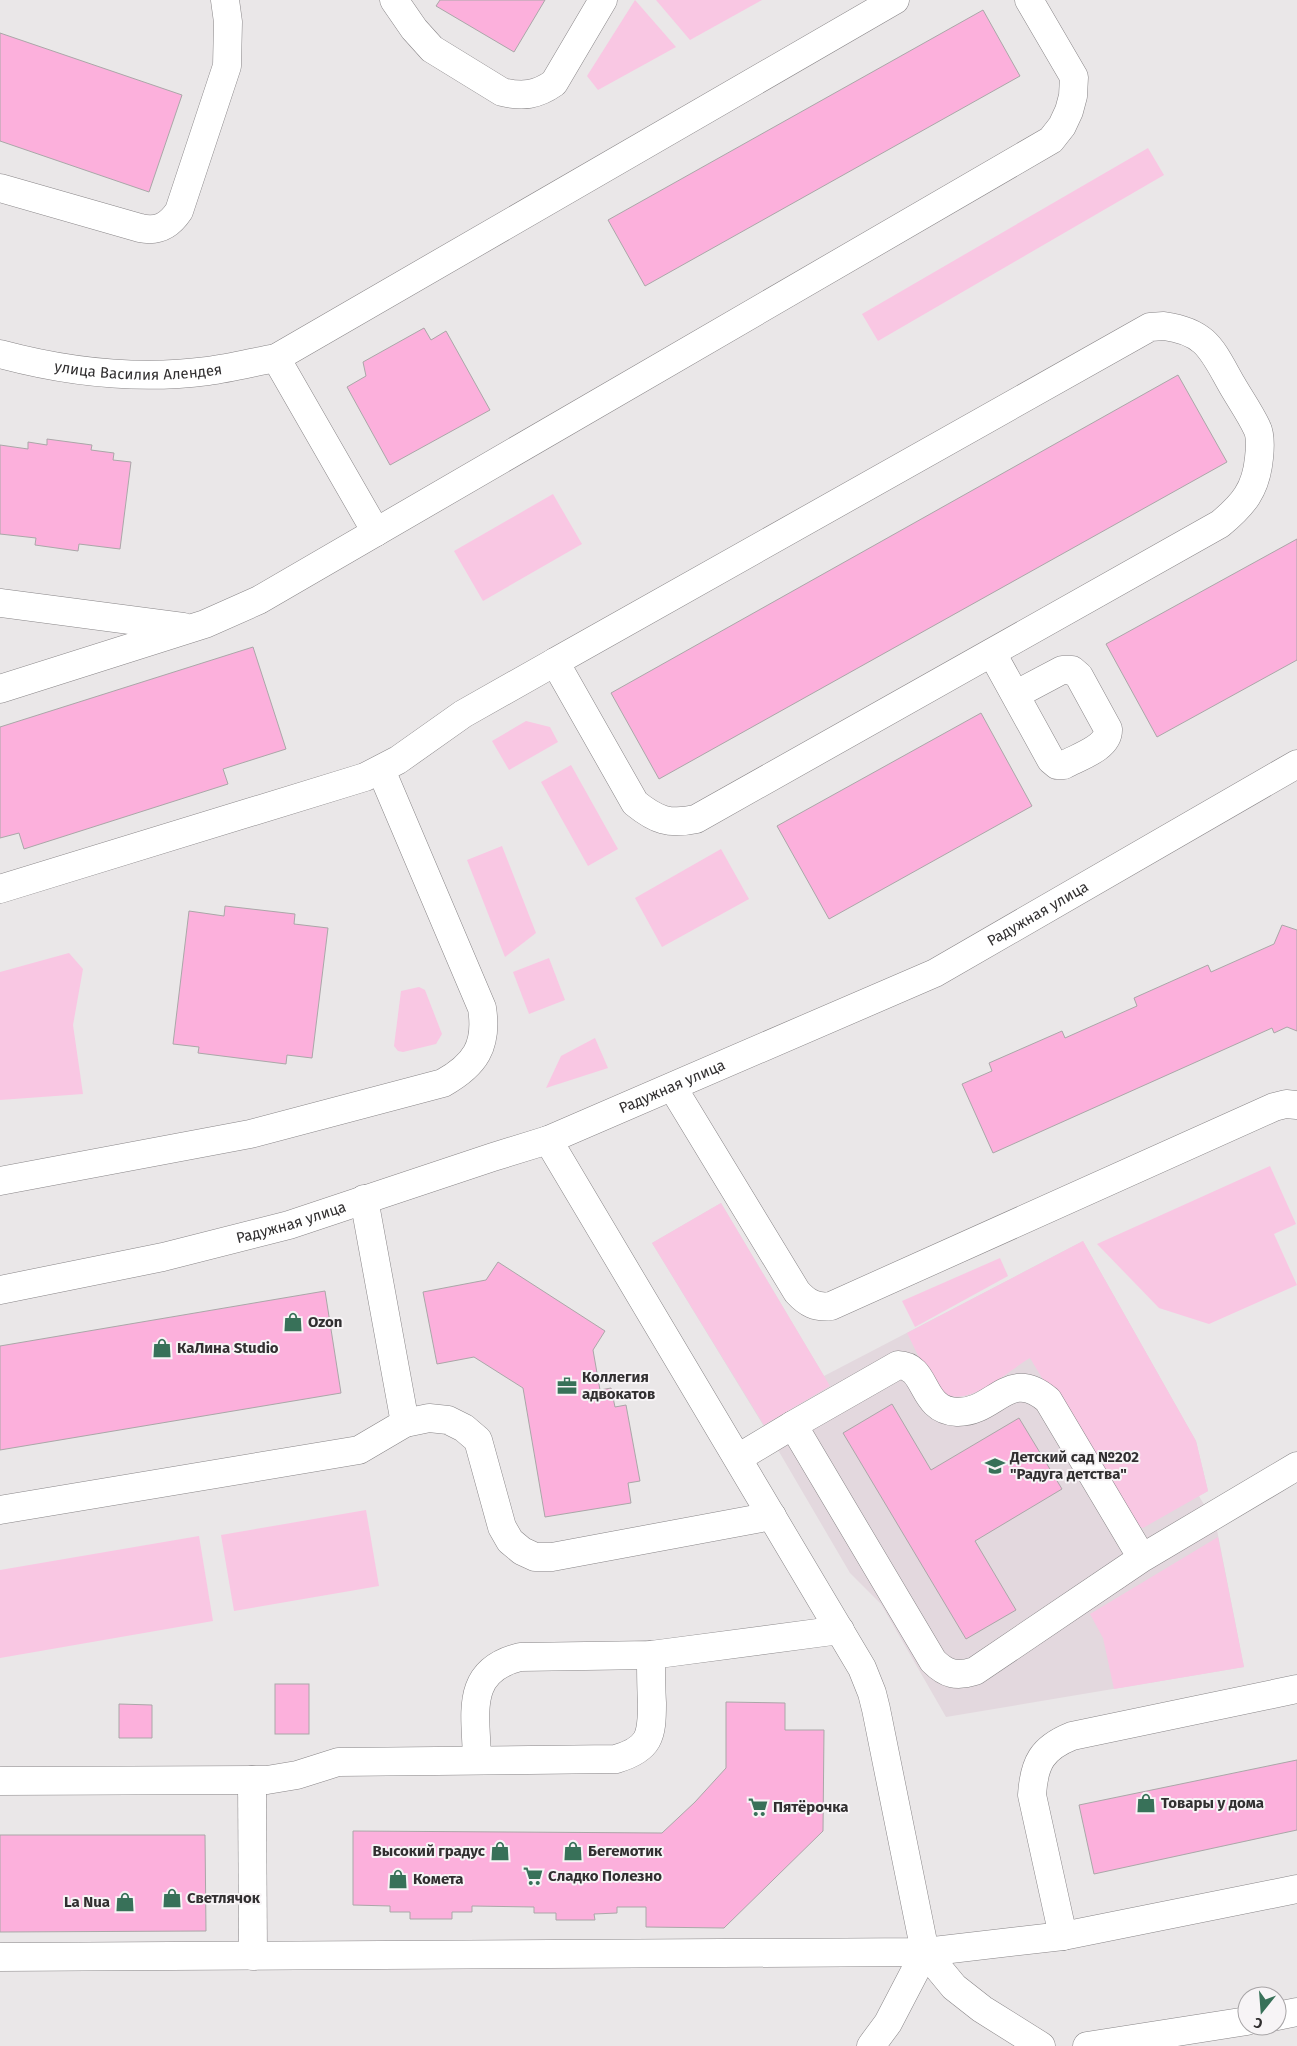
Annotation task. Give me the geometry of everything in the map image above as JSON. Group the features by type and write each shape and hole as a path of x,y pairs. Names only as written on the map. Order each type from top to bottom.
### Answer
{"street":[{"path":"0,188 150,230 163,228 172,221 179,211 227,66 228,22 225,0"},
{"path":"394,0 418,35 432,48 502,92 515,95 528,95 543,90 554,83 604,0"},
{"name":"улица Василия Алендея","path":"0,354 74,370 128,374 208,371 276,358 895,0"},
{"path":"0,689 192,628 259,600 1051,140 1062,126 1069,111 1073,96 1074,77 1030,0"},
{"path":"0,889 381,770 463,714 555,662 1150,327 1180,328 1194,334 1210,346 1258,429 1260,449 1258,470 1248,496 1239,508 1220,524 696,819 681,822 667,821 650,815 635,802 555,662"},
{"path":"276,358 376,532"},
{"path":"0,603 192,628"},
{"path":"992,653 1015,695"},
{"name":"Радужная улица","path":"0,1290 163,1258 289,1225 548,1140 673,1088 935,973 1297,764"},
{"path":"0,1181 250,1134 443,1083 461,1073 473,1061 483,1037 485,1023 482,1008 381,770"},
{"path":"673,1088 797,1292 805,1300 822,1307 840,1302 1274,1107 1286,1104 1297,1105"},
{"path":"548,1140 862,1668 872,1693 926,1952 954,1987 989,2013 1041,2046"},
{"path":"364,1199 404,1423"},
{"path":"738,1458 898,1365 910,1368 916,1372 934,1404 945,1410 968,1411 1011,1388 1029,1388 1048,1400 1142,1558"},
{"path":"0,1510 358,1450 404,1423 429,1418 448,1420 464,1428 478,1440 502,1527 510,1541 522,1552 535,1557 552,1557 772,1516"},
{"path":"793,1425 933,1661 944,1671 954,1675 975,1671 1142,1558 1297,1466"},
{"path":"477,1759 476,1696 483,1678 490,1670 503,1661 520,1657 651,1655 840,1630"},
{"path":"0,1781 252,1780 283,1778 338,1762 616,1759 638,1750 652,1730 651,1655"},
{"path":"1064,1936 1032,1795 1033,1773 1040,1759 1051,1747 1072,1736 1297,1689"},
{"path":"252,1780 253,1956"},
{"path":"0,1957 926,1952 1064,1936 1297,1889"},
{"path":"871,2046 888,2023 926,1952"},
{"path":"1088,2046 1237,2024"}],"shaded area":[{"path":"635,0 676,47 598,90 587,76"},
{"path":"656,0 762,0 690,40"},
{"path":"1148,148 1164,175 878,341 862,314"},
{"path":"553,494 582,544 483,601 454,551"},
{"path":"526,721 550,727 558,742 509,770 492,741"},
{"path":"571,765 618,849 588,866 541,782"},
{"path":"502,846 536,933 505,957 467,860"},
{"path":"721,849 749,899 662,947 635,898"},
{"path":"69,953 83,969 73,1025 83,1094 0,1100 0,972"},
{"path":"549,958 565,1000 529,1014 513,972"},
{"path":"419,987 425,990 442,1034 436,1044 403,1052 398,1051 394,1046 401,991"},
{"path":"595,1038 608,1068 546,1088 561,1056"},
{"path":"1270,1166 1296,1224 1274,1234 1297,1285 1209,1324 1159,1308 1097,1244"},
{"name":"Детский сад №202 \"Радуга детства\"","path":"721,1203 824,1376 1083,1241 1196,1441 1208,1491 1199,1496 1216,1525 1244,1667 946,1717 881,1604 850,1573 771,1438 652,1243"},
{"path":"721,1203 830,1386 764,1425 652,1243"},
{"path":"1083,1241 1196,1441 1208,1491 1143,1528 1128,1521 1030,1358 986,1387 973,1393 949,1396 939,1390 931,1380 907,1333"},
{"path":"1000,1258 1008,1276 915,1327 902,1301"},
{"path":"366,1510 379,1586 234,1611 221,1535"},
{"path":"199,1536 213,1621 0,1658 0,1570"},
{"path":"1218,1537 1244,1667 1114,1689 1103,1638 1090,1614"}],"building":[{"path":"440,0 545,0 514,52 436,6"},
{"path":"983,10 1020,76 645,286 608,220"},
{"path":"0,33 182,95 149,192 0,141"},
{"path":"424,328 431,340 446,331 490,410 390,465 347,387 366,376 363,362"},
{"path":"1178,375 1227,462 659,779 611,693"},
{"path":"47,439 92,445 91,450 114,453 113,460 131,462 120,549 79,544 78,551 35,545 36,538 0,534 0,445 28,449 28,442 47,445"},
{"path":"1297,539 1297,660 1157,737 1106,644"},
{"path":"253,647 286,749 223,769 228,784 24,849 19,833 0,838 0,727"},
{"path":"981,713 1032,806 829,919 777,826"},
{"path":"225,906 295,914 294,924 328,928 312,1058 287,1055 286,1064 198,1053 199,1047 173,1044 189,911 224,916"},
{"path":"1282,925 1297,930 1297,1031 1287,1027 1274,1033 1272,1028 993,1153 962,1084 992,1071 989,1063 1062,1031 1065,1038 1137,1006 1134,998 1208,965 1211,972 1274,944"},
{"path":"498,1262 605,1331 593,1350 600,1390 611,1388 615,1407 626,1405 640,1481 628,1483 631,1503 545,1517 523,1388 474,1357 437,1364 423,1292 486,1280"},
{"path":"325,1291 341,1393 0,1450 0,1346"},
{"path":"892,1404 931,1470 1019,1418 1062,1489 975,1541 1016,1610 966,1639 843,1433"},
{"path":"275,1684 309,1684 309,1734 275,1734"},
{"path":"726,1702 785,1703 785,1730 824,1730 823,1831 724,1928 646,1927 646,1907 617,1907 617,1913 594,1914 595,1920 556,1920 556,1913 534,1913 534,1907 472,1906 472,1912 452,1912 452,1919 410,1919 410,1912 390,1912 390,1906 353,1905 353,1831 662,1833 695,1802 726,1768"},
{"path":"119,1704 152,1705 152,1738 119,1738"},
{"path":"1297,1760 1297,1830 1094,1874 1079,1805"},
{"path":"0,1835 205,1835 206,1931 0,1932"}],"place":[{"name":"Ozon","path":"293,1322"},
{"name":"КаЛина Studio","path":"162,1348"},
{"name":"Коллегия адвокатов","path":"567,1386"},
{"name":"Детский сад №202 \"Радуга детства\"","path":"995,1466"},
{"name":"Товары у дома","path":"1146,1803"},
{"name":"Пятёрочка","path":"758,1807"},
{"name":"Высокий градус","path":"500,1851"},
{"name":"Бегемотик","path":"573,1851"},
{"name":"Сладко Полезно","path":"533,1876"},
{"name":"Комета","path":"398,1879"},
{"name":"Светлячок","path":"172,1898"},
{"name":"La Nua","path":"125,1902"}]}
